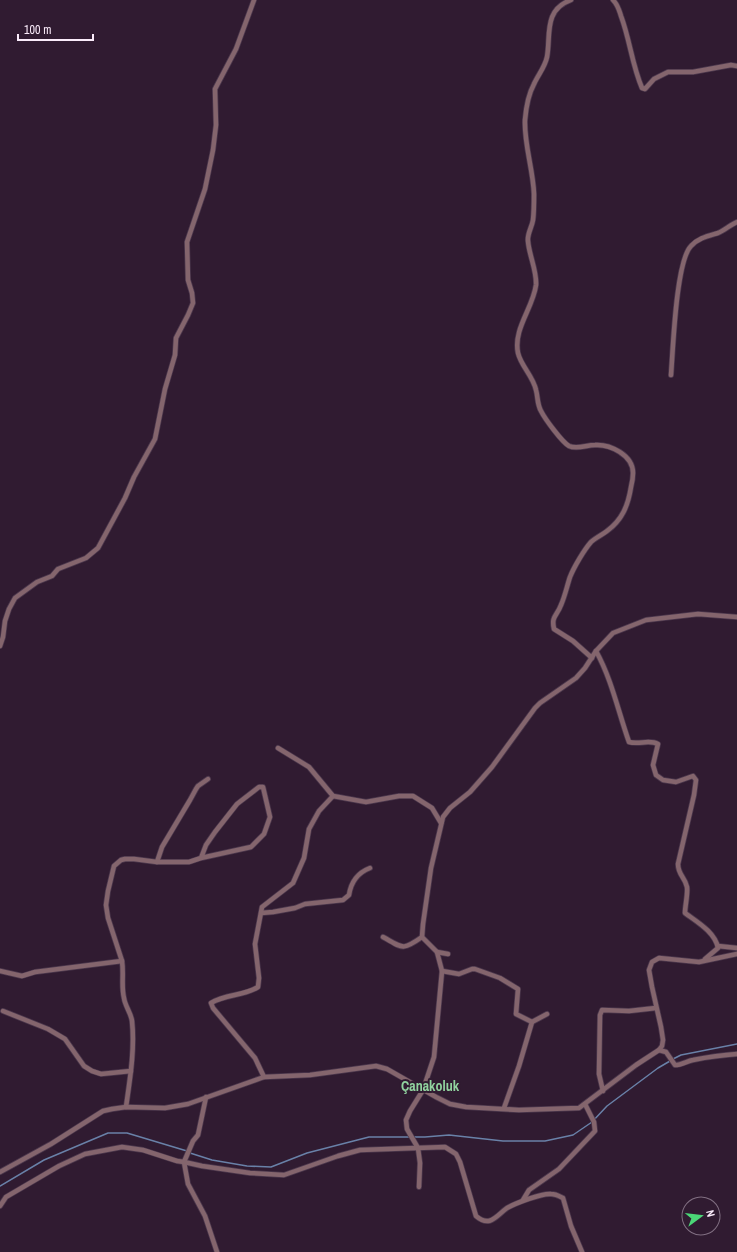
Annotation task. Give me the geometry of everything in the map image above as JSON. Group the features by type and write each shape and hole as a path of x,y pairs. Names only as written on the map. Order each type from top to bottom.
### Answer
{"street":[{"path":"0,646 9,608 15,598 37,582 52,576 58,569 86,558 98,548 155,439 165,389 175,355 176,338 193,303 188,280 187,242 205,189 213,150 216,125 215,89 236,49 254,0"},
{"path":"571,0 565,2 557,9 548,25 546,58 528,98 525,117 524,134 528,145 534,194 532,221 528,238 536,284 531,302 520,329 518,349 520,358 534,382 541,411 552,427 568,445 576,448 596,445 611,447 620,452 627,459 631,464 633,472 630,497 625,510 618,522 605,533 592,541 581,557 571,575 562,605 552,621 554,629 573,641 592,658"},
{"path":"613,0 617,3 626,29 636,72 642,88 645,89 654,79 668,72 693,72 731,65 737,66"},
{"path":"671,375 677,289 687,250 701,238 718,233 737,222"},
{"path":"419,1187 420,1163 418,1148 407,1129 406,1120 423,1090 434,1057 442,971 437,952 422,937 422,924 431,868 443,817 450,808 470,792 497,761 535,708 576,678 585,668 596,651 613,633 646,620 698,614 737,618"},
{"path":"596,651 604,665 610,681 629,742 634,744 654,741 658,744 653,765 656,775 663,780 676,782 694,776 696,780 694,796 678,864 678,871 684,880 687,890 685,913 703,926 718,946"},
{"path":"278,748 309,767 333,796 366,802 399,796 413,796 432,808 441,823"},
{"path":"157,862 162,847 196,789 208,779"},
{"path":"126,1107 133,1033 132,1019 124,998 122,962 108,918 106,905 114,866 121,860 125,859 157,862 189,862 251,847 264,834 270,817 264,787 259,787 237,804 211,838 201,858"},
{"path":"264,1077 255,1058 213,1008 212,1003 218,999 252,991 258,987 259,978 255,944 262,907 293,883 304,858 309,829 319,811 333,796"},
{"path":"261,913 295,908 304,904 343,900 348,895 350,886 356,876 370,868"},
{"path":"383,936 400,947 407,947 422,937"},
{"path":"718,946 737,948"},
{"path":"704,961 718,948 718,946"},
{"path":"437,952 448,954"},
{"path":"0,1172 103,1112 126,1107 165,1108 188,1104 264,1077 310,1075 376,1066 387,1069 450,1104 466,1107 519,1110 579,1108 636,1065 659,1050 663,1040 649,970 652,962 658,958 699,962 737,954"},
{"path":"0,971 22,976 35,972 122,962"},
{"path":"442,971 459,974 475,969 500,978 518,989 516,1014 532,1022"},
{"path":"603,1091 599,1074 600,1015 602,1010 628,1011 656,1008"},
{"path":"3,1011 48,1028 65,1039 84,1066 92,1071 101,1074 130,1071"},
{"path":"504,1108 519,1066 532,1022 547,1014"},
{"path":"659,1050 666,1052 675,1065 681,1065 691,1060 702,1058 737,1054"},
{"path":"206,1097 198,1135 184,1162 188,1184 205,1216 218,1252"},
{"path":"523,1200 529,1190 559,1169 595,1131 594,1122 585,1104"},
{"path":"0,1206 6,1197 59,1166 85,1154 122,1147 143,1150 177,1161 202,1166 250,1173 284,1175 360,1150 445,1147 456,1154 460,1162 476,1216 481,1220 497,1218 507,1209 523,1200 550,1193 558,1195 563,1198 571,1226 582,1252"}],"waterway":[{"path":"673,1059 681,1055 737,1044"},
{"path":"190,1153 212,1160 247,1166 271,1167 307,1153 369,1137 425,1137 449,1135 503,1141 545,1141 573,1135 592,1122 607,1106 658,1068 670,1061"},
{"path":"0,1186 44,1160 108,1133 127,1133 187,1151"}],"district":[{"name":"Çanakoluk","path":"430,1086"}]}
